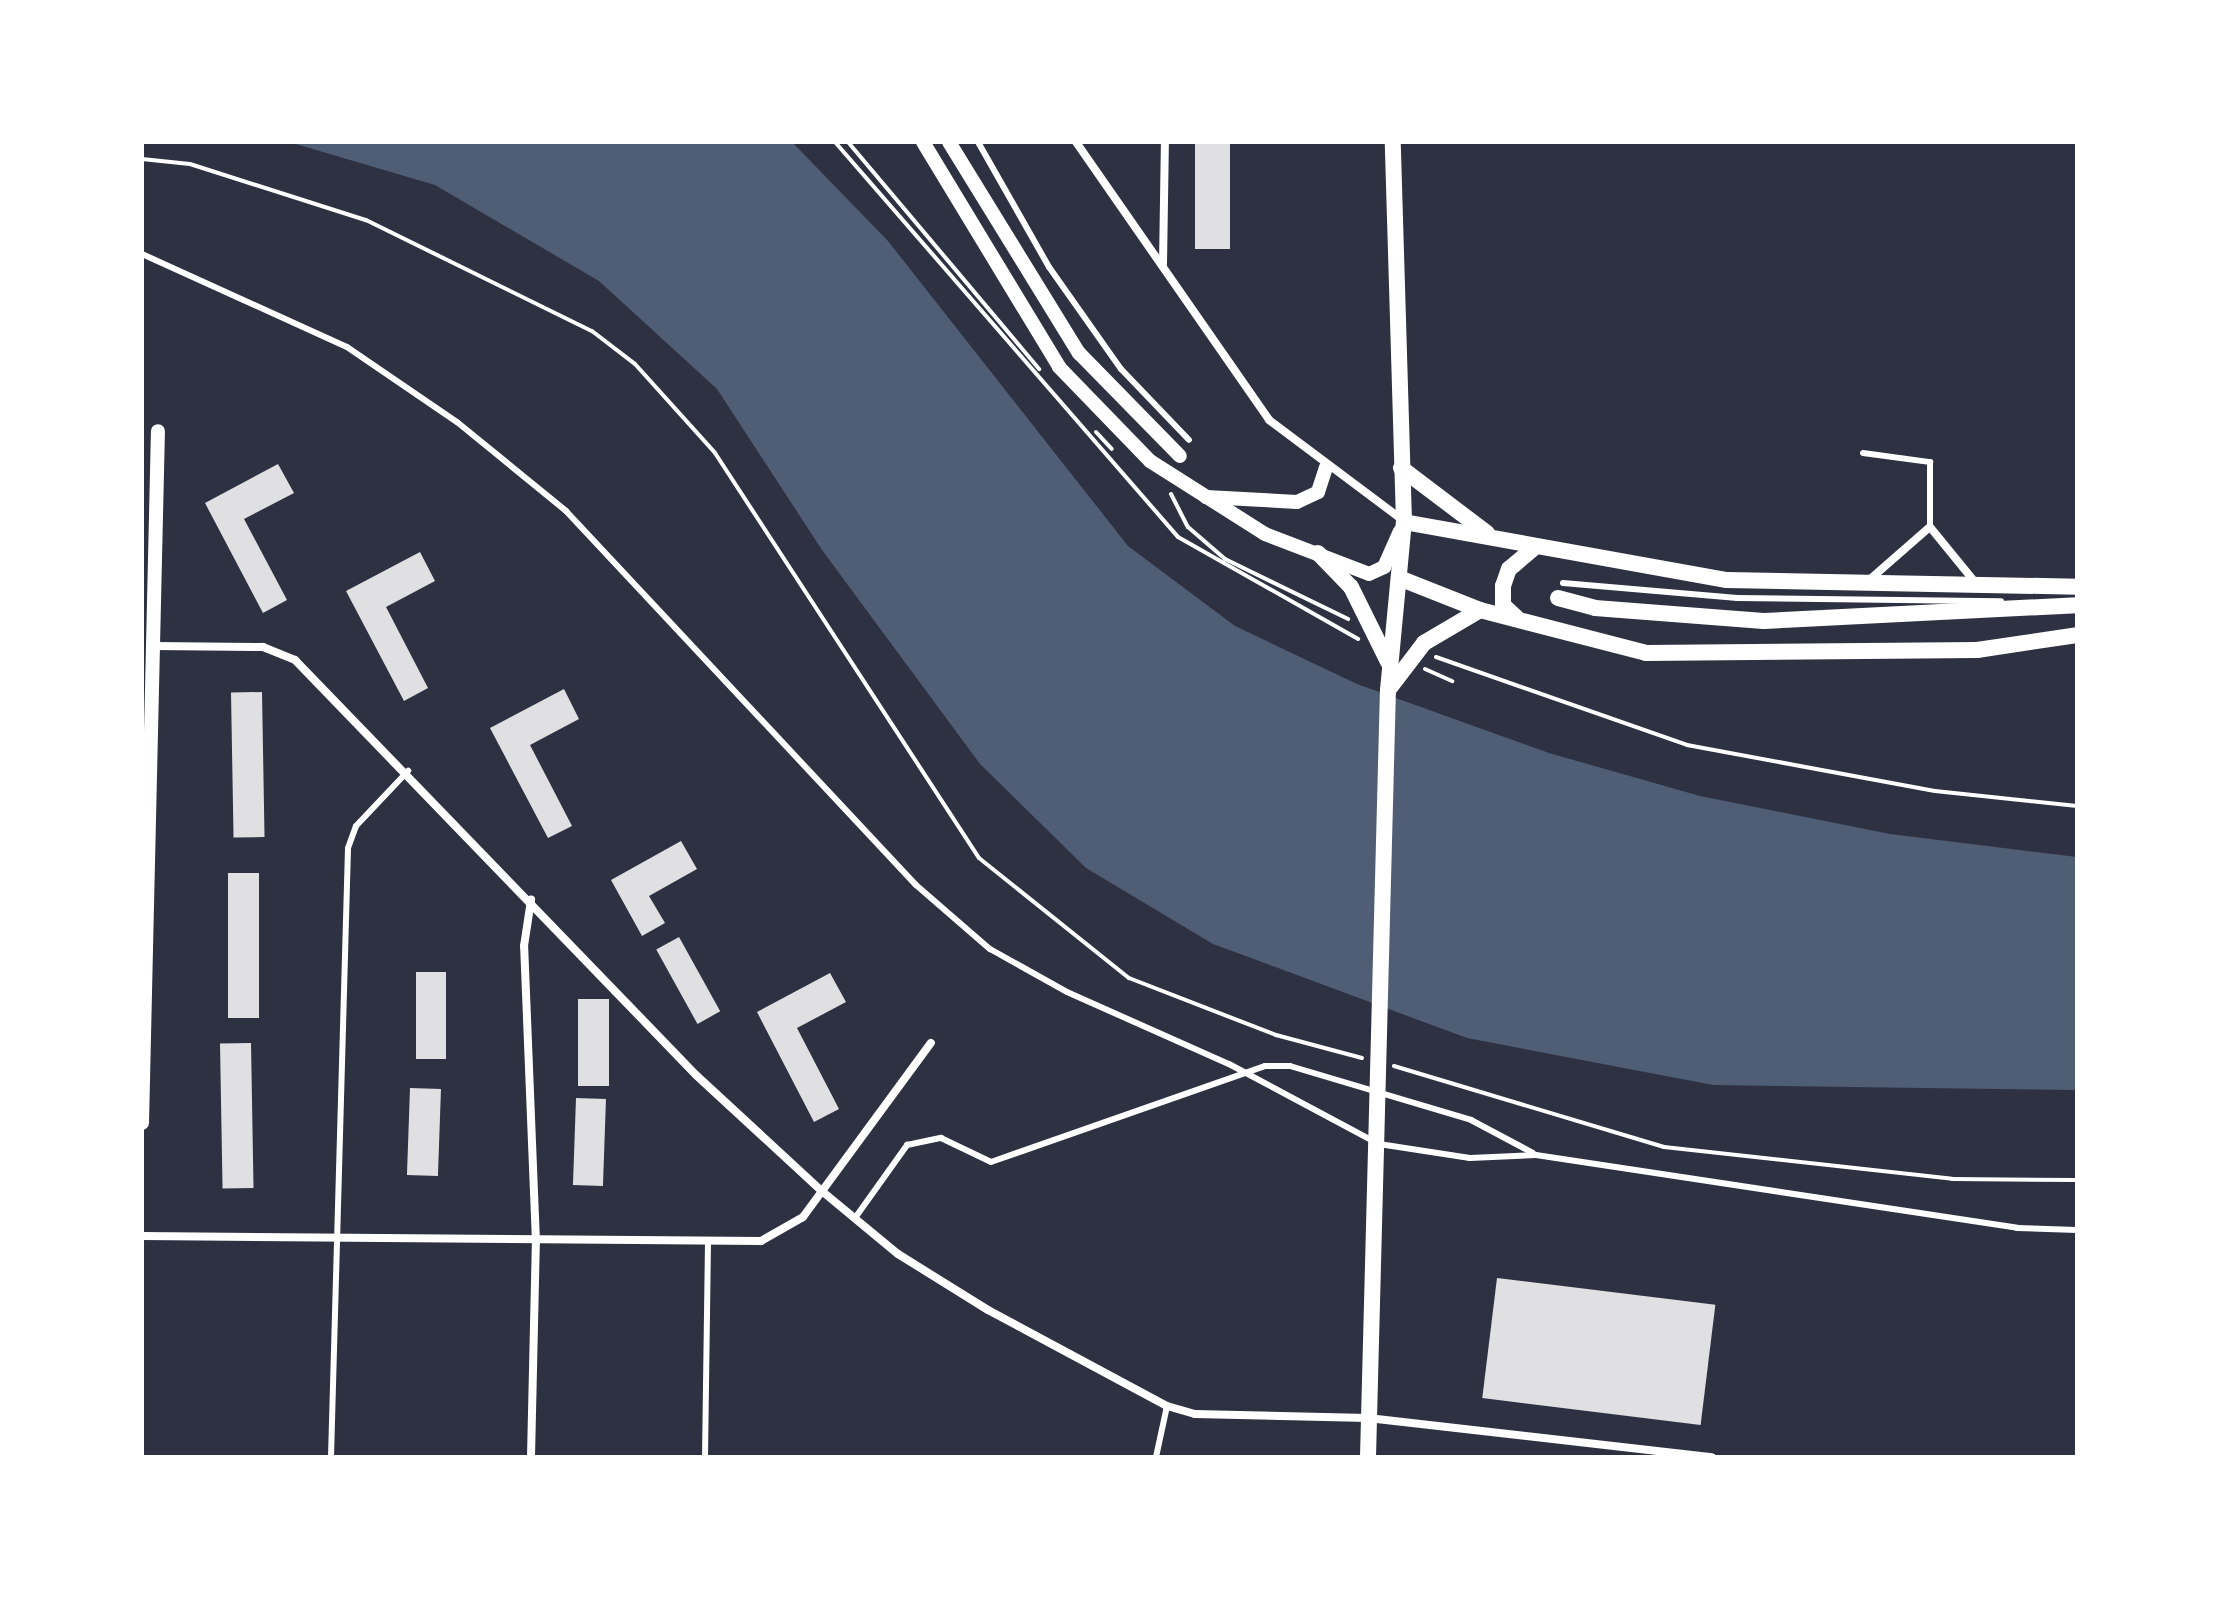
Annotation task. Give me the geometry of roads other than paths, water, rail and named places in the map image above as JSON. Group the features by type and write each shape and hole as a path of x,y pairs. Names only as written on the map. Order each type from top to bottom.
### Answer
{"main road":[{"path":"1368,1457 1381,1099 1388,690 1404,522 1393,142"},
{"path":"1401,468 1496,537"},
{"path":"1404,522 1496,537 1532,550 1727,580 1866,583 1974,581 2077,587"},
{"path":"1518,619 1503,605 1503,586 1532,550"},
{"path":"1318,553 1351,587 1391,670"},
{"path":"1399,578 1480,610 1646,653 1977,650 2077,635"},
{"path":"1560,591 1595,608 1764,621 2077,603"},
{"path":"1388,690 1424,643 1480,610"}],"street":[{"path":"923,142 1059,367 1103,419 1202,497 1265,534 1378,573 1404,522 1326,467 1269,420 1076,142"},
{"path":"949,142 1079,353 1180,456"},
{"path":"1163,264 1165,142"},
{"path":"142,1123 146,816 158,431"},
{"path":"1202,497 1297,502 1318,492 1326,467"},
{"path":"1866,583 1930,527 1974,581"},
{"path":"153,646 280,651 408,771 696,1075 823,1192 855,1218 988,1310 1167,1406 1195,1414 1368,1418 1712,1457"},
{"path":"531,900 524,946 536,1242 531,1457"},
{"path":"142,1236 708,1245 783,1232 823,1192 931,1043"}],"lane":[{"path":"978,142 1058,279 1121,369 1189,440"},
{"path":"142,254 347,347 498,454 566,511 875,844 990,949 1246,1072 1379,1144 1470,1158 1536,1155 2017,1228 2077,1230"},
{"path":"1863,453 1930,462 1930,527"},
{"path":"331,1457 348,848 356,826 408,771"},
{"path":"855,1218 907,1145 941,1138 991,1162 1246,1072 1290,1066 1471,1120 1536,1155"},
{"path":"705,1457 708,1245"},
{"path":"1156,1457 1167,1406"}],"water":[{"path":"289,142 792,142 888,241 1128,546 1235,626 1357,684 1549,753 1700,796 1890,834 2077,857 2077,1090 1713,1085 1467,1038 1213,944 1086,868 980,764 822,550 717,389 599,281 435,185"}]}
